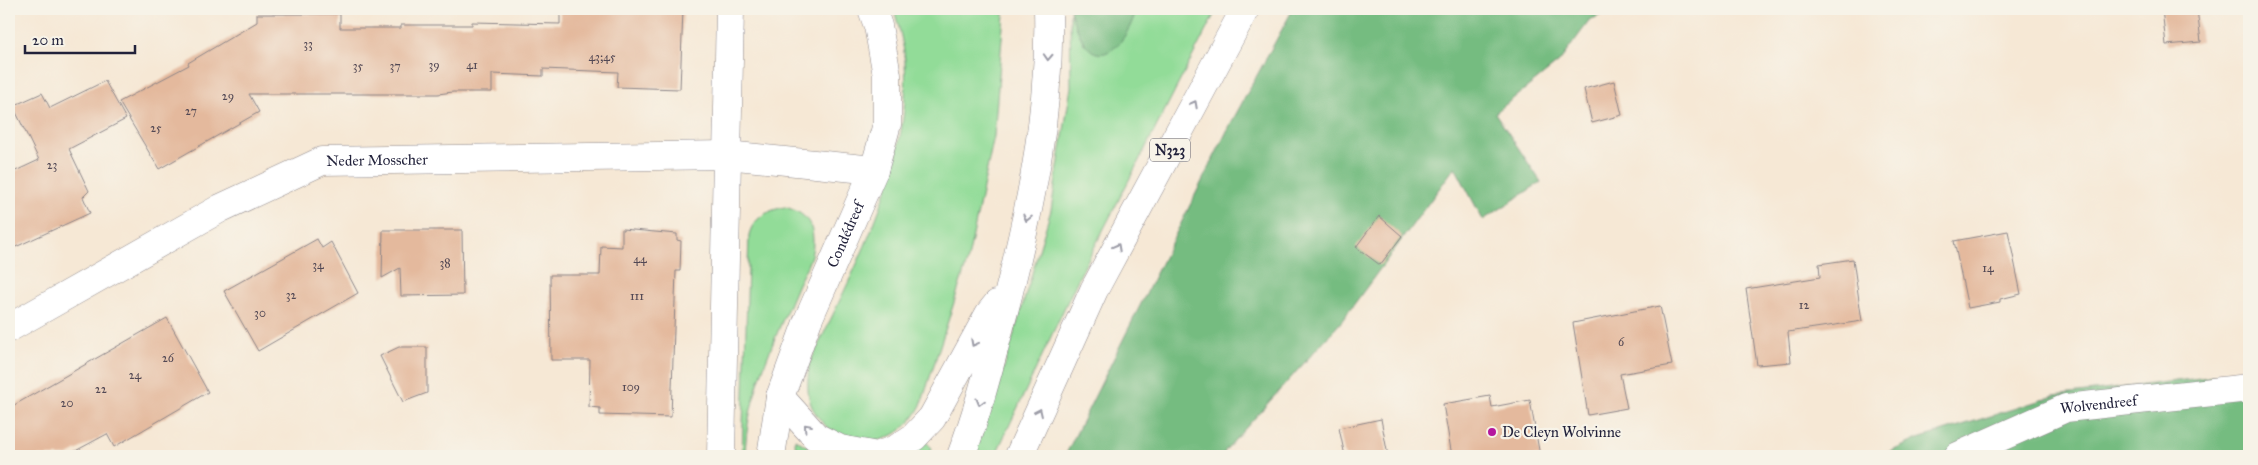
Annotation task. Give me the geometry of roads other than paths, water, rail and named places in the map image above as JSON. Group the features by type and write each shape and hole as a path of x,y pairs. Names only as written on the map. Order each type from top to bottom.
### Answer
{"main road":[{"path":"721,456 730,9"},
{"name":"Condédreef","path":"770,456 780,397 808,320 874,170 886,124 887,75 878,26 872,9"},
{"path":"961,456 978,410 1032,198 1044,123 1049,38 1048,9"},
{"name":"N323","path":"1018,456 1094,290 1245,9"},
{"name":"Neder Mosscher","path":"9,328 221,208 322,161 727,155 874,170"},
{"path":"780,397 816,437 840,449 877,456 896,450 914,437 932,418 990,314 1010,287"},
{"name":"Wolvendreef","path":"1958,456 2066,408 2249,388"}],"place":[{"name":"De Cleyn Wolvinne","path":"1492,432"}]}
